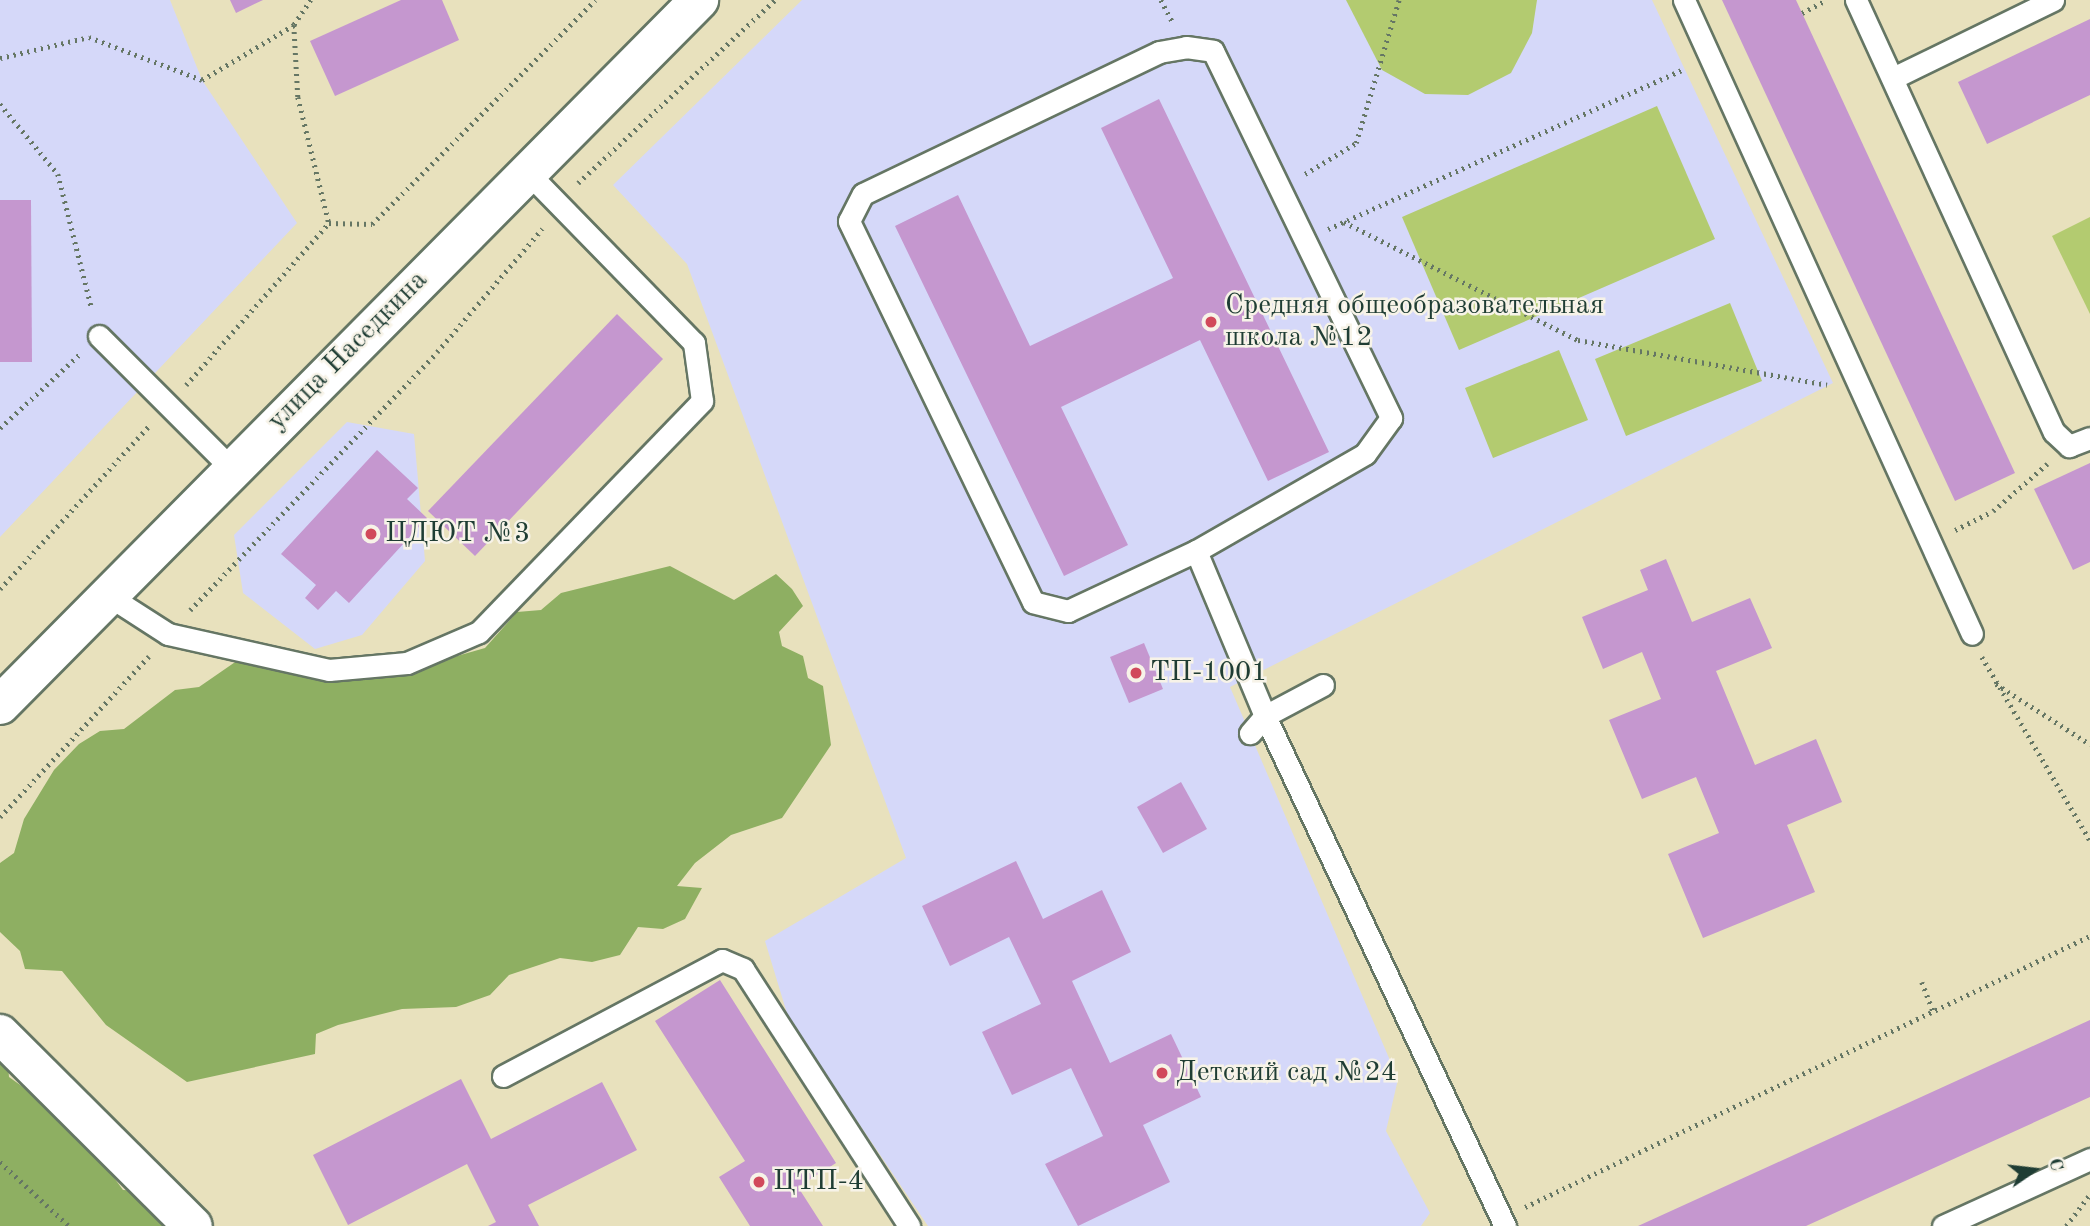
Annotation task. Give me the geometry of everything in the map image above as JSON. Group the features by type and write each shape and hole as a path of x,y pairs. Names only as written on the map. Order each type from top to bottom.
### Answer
{"main road":[{"name":"улица Наседкина","path":"0,705 231,468 699,0"},
{"path":"0,1034 193,1226"}],"lane":[{"path":"1684,0 1972,634"},
{"path":"1856,0 2054,432 2069,446 2090,438"},
{"path":"1893,78 2053,0"},
{"path":"1186,47 1213,51 1280,190 1391,418 1365,454 1196,551 1068,611 1033,602 849,221 863,194 1159,52 1186,47"},
{"path":"109,596 168,634 329,670 407,663 479,632 702,401 694,343 528,173"},
{"path":"99,337 231,468"},
{"path":"1196,551 1265,716 1498,1223"},
{"path":"1250,733 1265,716 1323,685"},
{"path":"503,1076 722,960 743,969 909,1226"},
{"path":"1943,1226 2090,1158"}],"path":[{"path":"0,58 89,37 202,80 294,25 311,0"},
{"path":"294,25 298,97 329,223 372,224 595,0"},
{"path":"0,817 267,522 437,352 580,181 775,0"},
{"path":"1280,190 1356,143 1399,0"},
{"path":"1802,13 1826,0"},
{"path":"1304,240 1710,57"},
{"path":"0,104 58,174 99,337 0,428"},
{"path":"1344,222 1578,340 1738,373 1863,390"},
{"path":"1932,542 1993,511 2069,446"},
{"path":"1972,634 1994,683 2090,840"},
{"path":"1994,683 2090,744"},
{"path":"1498,1223 1934,1014 2090,936"},
{"path":"1922,982 1934,1014"},
{"path":"0,1162 69,1226"},
{"path":"2066,1226 2090,1194"}],"shaded area":[{"path":"0,0 170,0 202,80 297,223 0,537"},
{"path":"802,0 1652,0 1833,383 1230,687 1398,1079 1386,1131 1430,1213 1421,1226 928,1226 789,1020 765,941 906,858 687,264 613,185"},
{"path":"347,422 414,434 425,561 362,635 315,649 243,593 234,535"}],"green space":[{"path":"1346,0 1537,0 1532,33 1511,73 1468,95 1425,94 1382,70"},
{"path":"1657,106 1715,239 1459,350 1402,217"},
{"path":"2090,217 2090,314 2052,236"},
{"path":"1730,303 1762,381 1626,436 1595,359"},
{"path":"1559,350 1588,420 1493,458 1465,388"},
{"path":"670,566 734,600 776,574 792,589 803,606 779,632 782,646 803,656 808,678 823,686 831,745 782,818 731,835 695,863 677,886 702,888 685,919 663,929 638,927 620,955 592,962 560,958 509,975 490,995 456,1007 402,1009 338,1025 316,1034 315,1054 187,1082 106,1025 62,971 25,969 20,951 0,932 0,863 14,853 24,819 54,770 79,744 100,731 124,729 175,690 199,687 241,658 408,670 485,648 517,612 541,610 561,593"},
{"path":"0,1040 6,1042 9,1077 76,1125 123,1190 147,1191 186,1226 0,1226"}],"building":[{"path":"230,0 263,0 236,13"},
{"path":"401,0 442,0 459,40 335,96 310,41"},
{"path":"1722,0 1796,0 2015,473 1955,501"},
{"path":"2090,19 2090,95 1987,144 1958,82"},
{"path":"1159,99 1329,452 1268,481 1200,340 1061,407 1128,545 1064,576 895,226 958,195 1030,346 1173,278 1101,128"},
{"path":"0,200 31,200 32,362 0,362"},
{"path":"617,314 663,359 475,556 428,511"},
{"path":"377,450 418,488 407,499 427,518 349,603 336,591 318,610 305,598 316,585 281,554"},
{"path":"2090,463 2090,562 2073,570 2034,489"},
{"path":"1666,559 1692,622 1750,598 1772,648 1716,671 1755,765 1816,739 1842,802 1787,825 1815,892 1703,938 1668,854 1719,833 1696,777 1642,799 1609,720 1661,699 1642,652 1603,669 1582,617 1648,590 1640,570"},
{"name":"ТП-1001","path":"1144,643 1163,689 1129,703 1110,657"},
{"path":"1181,782 1207,829 1163,853 1137,807"},
{"path":"1016,861 1043,919 1102,890 1131,952 1072,981 1110,1063 1171,1034 1201,1097 1143,1125 1170,1182 1078,1226 1045,1164 1103,1136 1071,1068 1012,1095 982,1032 1041,1004 1009,937 950,966 922,906"},
{"path":"720,980 836,1163 798,1187 823,1226 750,1226 719,1177 745,1161 655,1021"},
{"path":"2090,1020 2090,1097 1806,1226 1638,1226"},
{"path":"461,1079 491,1139 602,1082 637,1150 528,1205 539,1226 488,1226 496,1222 467,1164 348,1225 313,1155"}],"place":[{"name":"Средняя общеобразовательная школа №12","path":"1211,322"},
{"name":"ЦДЮТ №3","path":"371,534"},
{"name":"ТП-1001","path":"1136,673"},
{"name":"Детский сад №24","path":"1162,1073"},
{"name":"ЦТП-4","path":"759,1182"}]}
